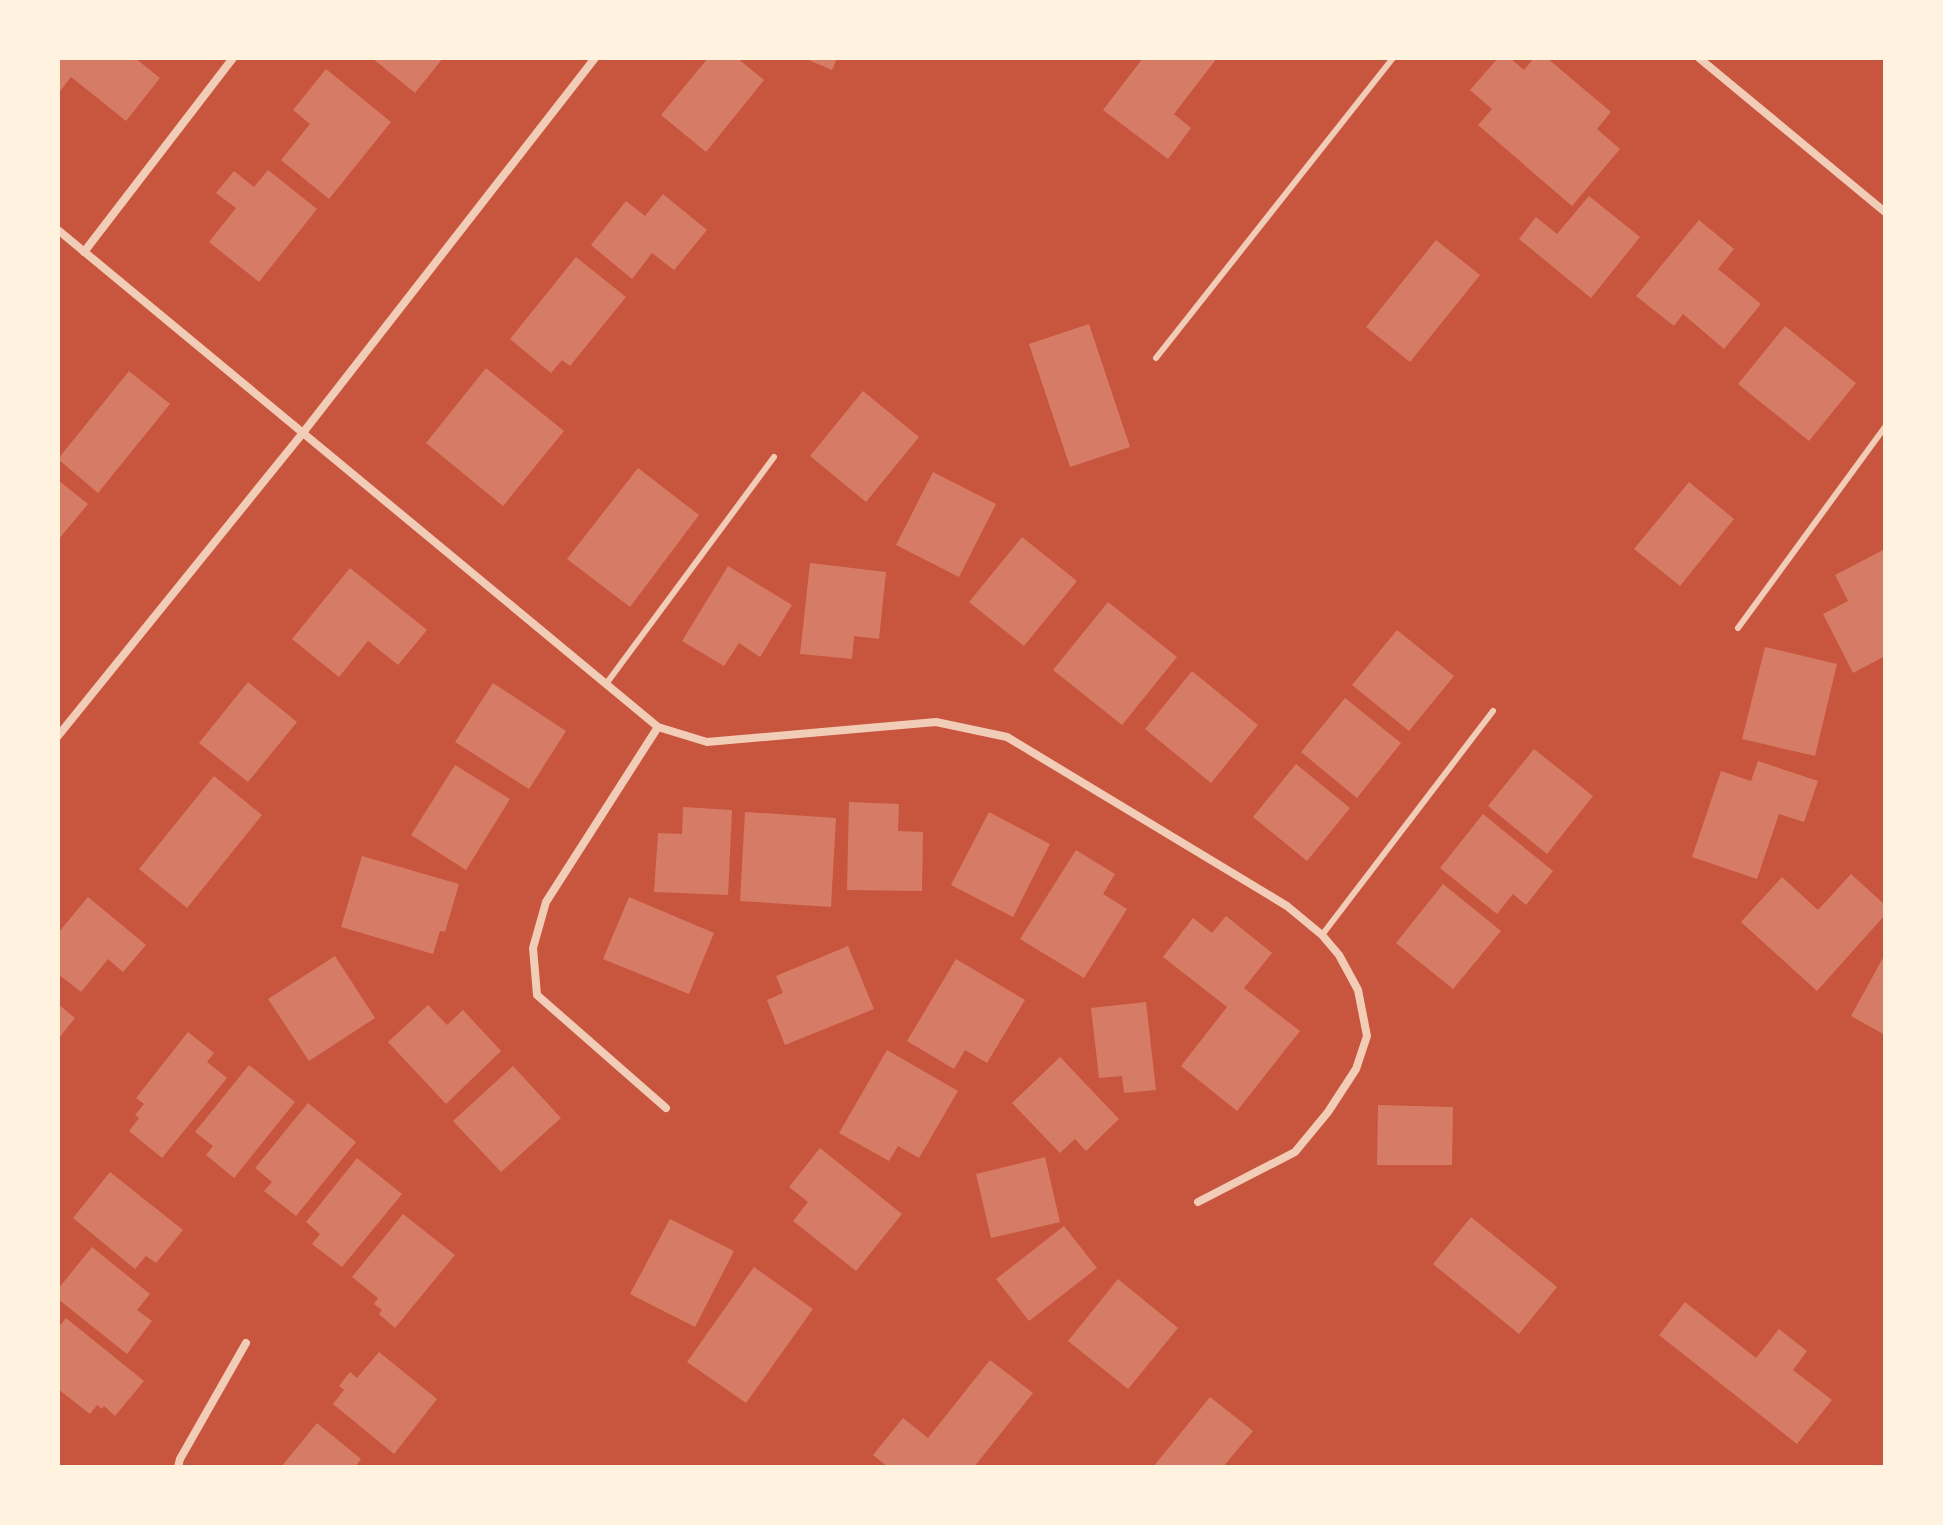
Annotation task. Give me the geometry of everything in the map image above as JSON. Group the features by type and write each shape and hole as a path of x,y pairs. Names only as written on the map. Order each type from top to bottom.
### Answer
{"street":[{"path":"84,252 233,58"},
{"path":"58,736 302,434 595,58"},
{"path":"1699,58 1885,212"},
{"path":"58,230 658,727 707,742 936,722 1007,737 1287,906 1322,935 1339,955 1358,990 1367,1036 1356,1069 1328,1112 1295,1152 1198,1202"},
{"path":"658,727 546,902 533,948 537,995 666,1108"},
{"path":"178,1467 246,1343"}],"lane":[{"path":"1156,358 1393,58"},
{"path":"1738,628 1885,427"},
{"path":"606,684 774,457"},
{"path":"1322,935 1493,711"}],"building":[{"path":"58,58 135,58 160,78 126,121 71,77 58,94"},
{"path":"372,58 443,58 415,93"},
{"path":"708,58 737,58 764,80 706,152 661,115"},
{"path":"804,58 837,58 832,70"},
{"path":"1143,58 1217,58 1174,114 1191,128 1168,159 1103,110"},
{"path":"1498,58 1510,58 1524,70 1534,58 1547,58 1611,112 1597,129 1620,149 1572,206 1478,125 1492,109 1470,90"},
{"path":"326,69 391,122 329,199 281,160 310,124 293,110"},
{"path":"268,170 317,209 259,282 209,242 236,208 216,193 234,171 254,187"},
{"path":"663,194 707,230 674,270 652,253 632,279 591,245 626,201 645,216"},
{"path":"1589,196 1640,237 1591,298 1519,239 1536,217 1557,234"},
{"path":"1699,220 1734,249 1718,269 1761,304 1724,349 1683,314 1674,326 1636,296"},
{"path":"1436,240 1480,275 1410,362 1366,327"},
{"path":"576,257 626,297 570,366 562,360 551,373 510,339"},
{"path":"1089,324 1130,447 1070,467 1029,344"},
{"path":"1785,326 1856,383 1809,441 1738,384"},
{"path":"486,368 564,431 503,506 426,443"},
{"path":"129,371 170,404 98,493 58,459"},
{"path":"863,391 919,437 866,502 810,456"},
{"path":"638,468 699,515 630,607 567,559"},
{"path":"933,472 996,504 959,577 896,545"},
{"path":"58,480 88,504 58,540"},
{"path":"1689,482 1734,519 1680,586 1634,549"},
{"path":"1022,537 1077,581 1024,646 969,602"},
{"path":"1885,549 1885,656 1853,673 1823,614 1848,601 1835,575"},
{"path":"810,563 886,572 879,639 854,636 852,659 800,654"},
{"path":"728,566 792,605 760,657 739,643 724,666 682,641"},
{"path":"350,568 427,630 398,665 368,641 339,677 292,639"},
{"path":"1108,602 1177,657 1122,725 1053,670"},
{"path":"1397,630 1454,676 1409,731 1352,685"},
{"path":"1765,647 1837,664 1815,756 1742,739"},
{"path":"1192,671 1258,725 1211,783 1145,729"},
{"path":"248,682 297,722 248,782 199,743"},
{"path":"493,683 566,731 529,789 455,742"},
{"path":"1345,698 1401,743 1357,798 1301,752"},
{"path":"1534,749 1593,796 1547,854 1488,806"},
{"path":"1758,761 1818,781 1804,822 1779,814 1757,879 1692,857 1721,771 1751,781"},
{"path":"1296,764 1350,808 1307,861 1253,817"},
{"path":"455,765 510,799 466,870 411,835"},
{"path":"214,776 262,815 187,908 139,869"},
{"path":"849,802 899,804 898,831 923,832 922,891 847,890"},
{"path":"683,807 732,810 728,895 654,892 658,833 682,834"},
{"path":"745,812 836,818 831,907 740,901"},
{"path":"989,812 1050,844 1013,917 951,885"},
{"path":"1483,814 1553,871 1526,905 1513,894 1497,914 1440,868"},
{"path":"1076,850 1115,874 1103,894 1127,909 1084,978 1020,939"},
{"path":"362,856 459,884 445,932 440,931 433,954 341,927"},
{"path":"1851,874 1885,905 1885,915 1817,991 1741,922 1782,877 1818,910"},
{"path":"1443,884 1501,931 1453,989 1396,943"},
{"path":"88,897 146,945 123,972 108,959 81,992 58,974 58,933"},
{"path":"629,897 714,933 689,994 603,959"},
{"path":"1226,916 1272,953 1244,988 1300,1031 1237,1111 1181,1066 1227,1007 1163,957 1193,918 1212,933"},
{"path":"848,946 874,1009 785,1045 767,1000 783,993 776,976"},
{"path":"1885,954 1885,1035 1851,1016"},
{"path":"335,956 375,1018 309,1061 268,999"},
{"path":"956,959 1025,1000 987,1063 965,1050 954,1069 907,1041"},
{"path":"1146,1002 1156,1090 1124,1093 1122,1076 1099,1078 1091,1008"},
{"path":"58,1004 75,1018 58,1039"},
{"path":"428,1005 447,1025 463,1010 501,1051 446,1104 388,1042"},
{"path":"188,1032 214,1053 207,1062 227,1078 162,1158 129,1131 139,1118 135,1115 144,1104 136,1098"},
{"path":"887,1050 958,1091 919,1158 898,1146 889,1161 839,1133"},
{"path":"1060,1057 1119,1119 1086,1151 1075,1139 1060,1153 1012,1103"},
{"path":"249,1065 295,1102 234,1178 206,1155 213,1146 195,1132"},
{"path":"513,1066 561,1118 501,1172 453,1121"},
{"path":"308,1103 356,1142 296,1216 264,1191 272,1182 255,1168"},
{"path":"1378,1105 1453,1107 1452,1165 1377,1165"},
{"path":"820,1148 902,1214 856,1271 793,1221 808,1202 789,1187"},
{"path":"1045,1157 1060,1222 991,1238 976,1174"},
{"path":"357,1158 402,1194 342,1267 312,1244 320,1234 306,1222"},
{"path":"110,1172 183,1230 156,1263 146,1256 135,1269 73,1218"},
{"path":"403,1214 455,1255 395,1328 379,1314 382,1310 374,1304 378,1298 352,1277"},
{"path":"1471,1217 1557,1287 1519,1334 1433,1264"},
{"path":"670,1219 734,1251 695,1327 630,1294"},
{"path":"1064,1226 1097,1268 1029,1321 996,1279"},
{"path":"92,1247 150,1294 137,1310 152,1321 127,1354 58,1299 58,1289"},
{"path":"754,1267 813,1309 746,1403 687,1362"},
{"path":"1118,1279 1178,1328 1128,1389 1068,1341"},
{"path":"1685,1302 1756,1358 1779,1329 1807,1351 1793,1370 1832,1400 1797,1444 1659,1335"},
{"path":"66,1318 144,1381 115,1416 104,1406 102,1409 97,1405 90,1414 58,1389 58,1328"},
{"path":"379,1352 437,1399 394,1454 333,1404 344,1390 339,1386 350,1372 357,1378"},
{"path":"990,1360 1033,1393 974,1467 888,1467 873,1455 903,1418 928,1438"},
{"path":"1210,1397 1253,1431 1223,1467 1153,1467"},
{"path":"317,1423 361,1459 355,1467 281,1467"}]}
